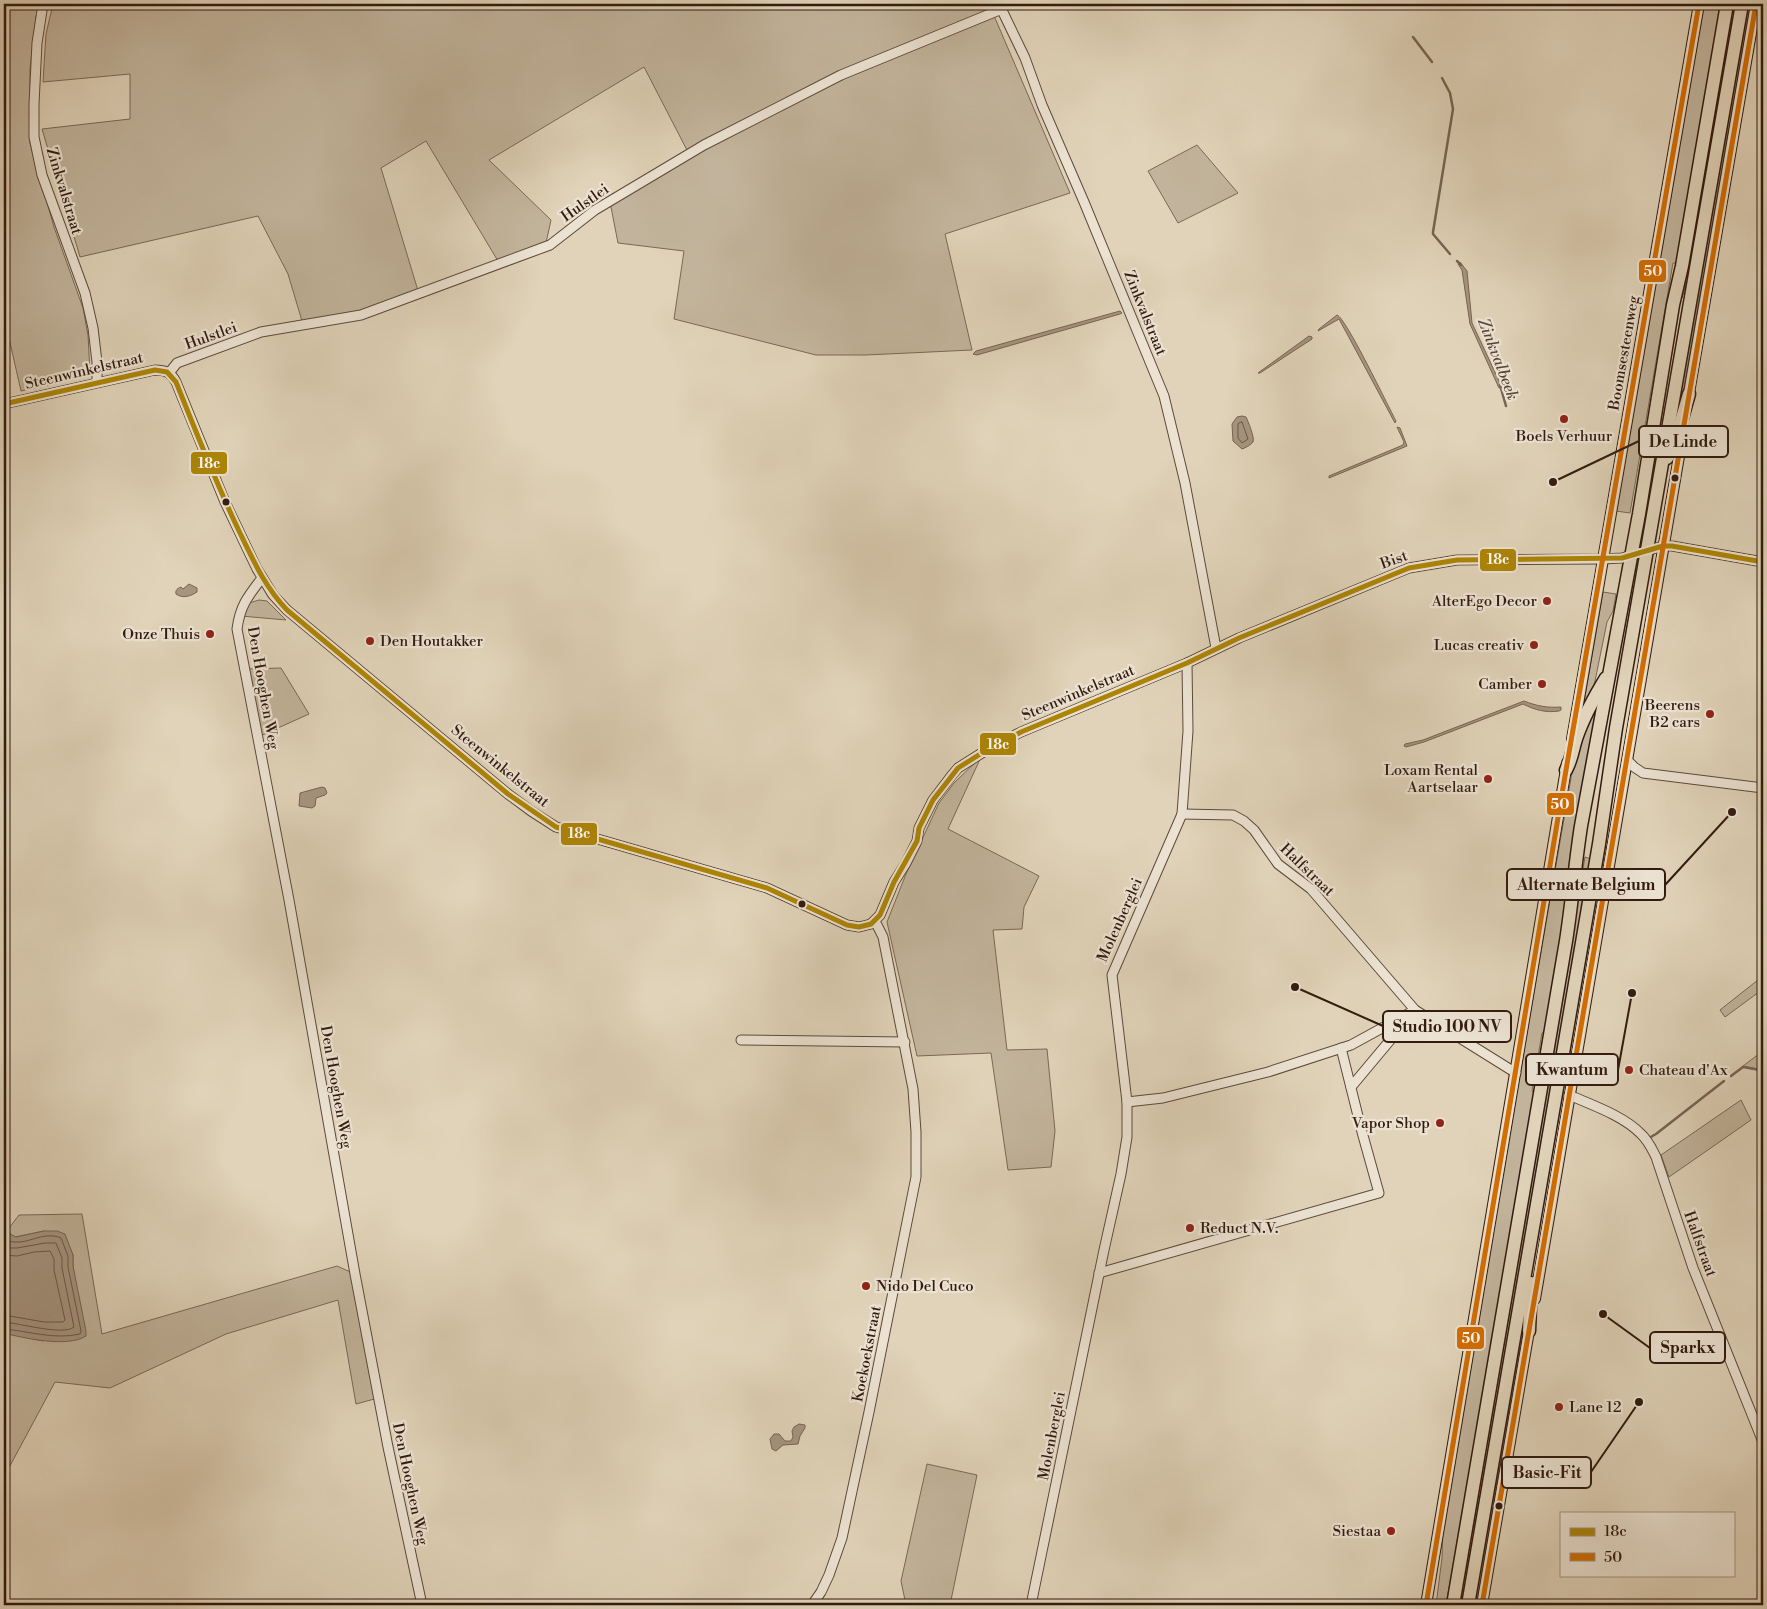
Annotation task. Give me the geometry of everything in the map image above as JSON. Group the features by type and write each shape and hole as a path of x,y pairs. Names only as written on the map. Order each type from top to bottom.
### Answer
{"highway":[{"path":"1453,1605 1569,925 1580,836 1727,4"},
{"path":"1468,1605 1599,844 1616,728 1742,4"},
{"path":"1662,467 1674,446 1689,394"},
{"path":"1566,770 1577,736 1597,692 1610,672"},
{"path":"1529,1250 1532,1275 1529,1330"}],"main road":[{"name":"Boomsesteenweg","path":"1426,1605 1566,770 1598,559 1699,4"},
{"path":"1482,1605 1756,4"}],"street":[{"name":"Zinkvalstraat","path":"43,4 37,43 34,137 42,175 84,292 93,328 97,382"},
{"name":"Zinkvalstraat","path":"1001,7 1025,58 1042,105 1092,220 1164,396 1185,484 1216,648"},
{"name":"Hulstlei","path":"169,372 177,363 261,332 361,315 550,246 595,210 704,145 841,76 1001,7"},
{"name":"Steenwinkelstraat","path":"4,404 154,370 169,372 176,382 225,502 262,578 273,595 308,628 508,794 556,826 767,888 847,925 858,927 875,921 884,908 894,882 917,841 919,828 933,800 958,768 984,751 1021,732 1186,663 1216,648"},
{"name":"Bist","path":"1216,648 1372,582 1424,564 1456,560 1598,559 1631,555 1663,546"},
{"path":"1663,546 1763,562"},
{"name":"Den Hooghen Weg","path":"262,578 244,601 238,616 237,629 287,891 366,1331 388,1447 422,1605"},
{"path":"1182,814 1188,731 1186,663"},
{"path":"1627,760 1643,773 1763,788"},
{"name":"Halfstraat","path":"1182,814 1233,815 1244,821 1254,830 1278,864 1311,889 1415,1010 1516,1073"},
{"name":"Molenberglei","path":"1031,1605 1099,1273 1122,1174 1127,1102 1112,975 1182,814"},
{"name":"Koekoekstraat","path":"812,1605 830,1575 842,1538 914,1190 915,1112 910,1069 883,937 875,921"},
{"path":"1127,1102 1163,1098 1268,1072 1342,1048 1415,1010"},
{"path":"1351,1087 1415,1010"},
{"path":"741,1040 905,1042"},
{"path":"1099,1273 1379,1194 1342,1048"},
{"name":"Halfstraat","path":"1569,1095 1630,1124 1642,1134 1652,1150 1693,1268 1763,1442"}],"shaded area":[{"path":"4,4 40,4 36,16 30,69 30,143 54,227 83,308 88,335 90,372 88,376 21,391 4,316"},
{"path":"53,4 989,4 1070,193 945,234 972,350 866,355 816,355 674,319 684,251 618,243 610,202 689,154 644,67 489,160 551,220 546,243 498,261 426,141 381,168 419,294 361,315 302,321 288,274 258,216 80,257 42,129 130,119 130,74 43,82 46,34"},
{"path":"1704,4 1722,4 1678,263 1673,263 1630,513 1616,511"},
{"path":"1732,4 1737,4 1694,259 1682,298"},
{"path":"1747,4 1750,4 1677,427 1675,427"},
{"path":"1197,145 1238,193 1178,223 1148,171"},
{"path":"1603,592 1616,594 1613,611 1607,622 1594,686 1583,708"},
{"path":"259,600 267,601 286,620 241,616 249,603"},
{"path":"281,668 309,714 258,737 245,669"},
{"path":"1596,707 1546,1031 1542,1033 1532,1091 1535,1094 1446,1605 1436,1605 1442,1558 1443,1521 1576,749"},
{"path":"981,757 948,829 1039,876 1024,907 1022,929 993,930 1007,1050 1047,1049 1055,1131 1051,1167 1008,1170 991,1053 917,1056 887,922 906,874 939,803 954,783"},
{"path":"1585,857 1591,859 1463,1605 1458,1605"},
{"path":"1763,976 1763,989 1725,1017 1720,1010"},
{"path":"1763,1051 1763,1070 1743,1066"},
{"path":"1741,1100 1751,1120 1669,1177 1661,1155"},
{"path":"82,1214 102,1334 337,1266 355,1274 378,1398 356,1404 338,1300 226,1334 110,1388 55,1382 4,1477 4,1333 43,1341 75,1279 73,1255 68,1244 44,1231 15,1237 10,1234 9,1228 19,1215"},
{"path":"1520,1328 1523,1329 1476,1605 1473,1605"},
{"path":"927,1464 977,1475 950,1605 906,1605 901,1581"}],"water":[{"path":"1460,262 1467,271 1472,323 1502,387 1499,388 1470,324 1462,270 1458,264"},
{"path":"1120,311 1122,313 1120,314 977,355 973,354 976,351"},
{"path":"1337,315 1358,346 1396,421 1395,423 1339,319 1318,331"},
{"path":"1309,336 1312,339 1258,373"},
{"path":"1237,417 1246,417 1251,429 1253,442 1242,449 1233,441 1232,424"},
{"path":"1397,427 1400,428 1407,446 1329,478 1329,476 1403,445 1404,442"},
{"path":"189,584 197,588 197,592 187,596 176,594 178,589 181,587 183,589"},
{"path":"1524,701 1542,706 1561,707 1561,710 1554,712 1545,711 1523,704 1424,742 1404,746 1405,744 1423,740"},
{"path":"322,787 325,788 327,793 316,798 315,806 312,808 299,806 300,793"},
{"path":"44,1231 57,1231 65,1234 73,1255 73,1266 86,1331 86,1336 78,1340 45,1341 4,1333 4,1238 10,1234 16,1237"},
{"path":"799,1424 805,1425 805,1428 798,1444 783,1445 776,1451 772,1449 770,1439 774,1434 779,1434 785,1441 791,1441 793,1437 792,1431"}],"waterway":[{"name":"Zinkvalbeek","path":"1413,37 1432,62"},
{"name":"Zinkvalbeek","path":"1442,78 1450,93 1453,109 1433,234 1450,254"},
{"name":"Zinkvalbeek","path":"1457,261 1461,265"},
{"name":"Zinkvalbeek","path":"1500,385 1506,406"},
{"path":"1731,1076 1743,1067 1760,1070"},
{"path":"1649,1138 1724,1081"}],"transit line":[{"name":"50","path":"1426,1605 1566,770 1699,4"},
{"name":"50","path":"1482,1605 1756,4"},
{"name":"18c","path":"4,404 155,370 167,372 176,382 214,476 249,552 266,583 279,601 287,610 508,794 556,827 767,888 847,925 859,927 871,924 880,915 894,882 917,841 919,828 933,800 958,768 1021,732 1187,663 1239,638 1409,568 1457,560 1622,558 1663,546 1763,562"}],"place":[{"name":"Boels Verhuur","path":"1564,419"},
{"name":"De Linde","path":"1553,482"},
{"name":"AlterEgo Decor","path":"1547,601"},
{"name":"Onze Thuis","path":"210,634"},
{"name":"Den Houtakker","path":"370,641"},
{"name":"Lucas creativ","path":"1534,645"},
{"name":"Camber","path":"1542,684"},
{"name":"Beerens B2 cars","path":"1710,714"},
{"name":"Loxam Rental Aartselaar","path":"1488,779"},
{"name":"Alternate Belgium","path":"1732,812"},
{"name":"Studio 100 NV","path":"1295,987"},
{"name":"Kwantum","path":"1632,993"},
{"name":"Chateau d'Ax","path":"1629,1070"},
{"name":"Vapor Shop","path":"1440,1123"},
{"name":"Reduct N.V.","path":"1190,1228"},
{"name":"Nido Del Cuco","path":"866,1286"},
{"name":"Sparkx","path":"1603,1314"},
{"name":"Basic-Fit","path":"1639,1402"},
{"name":"Lane 12","path":"1559,1407"},
{"name":"Siestaa","path":"1391,1531"}]}
